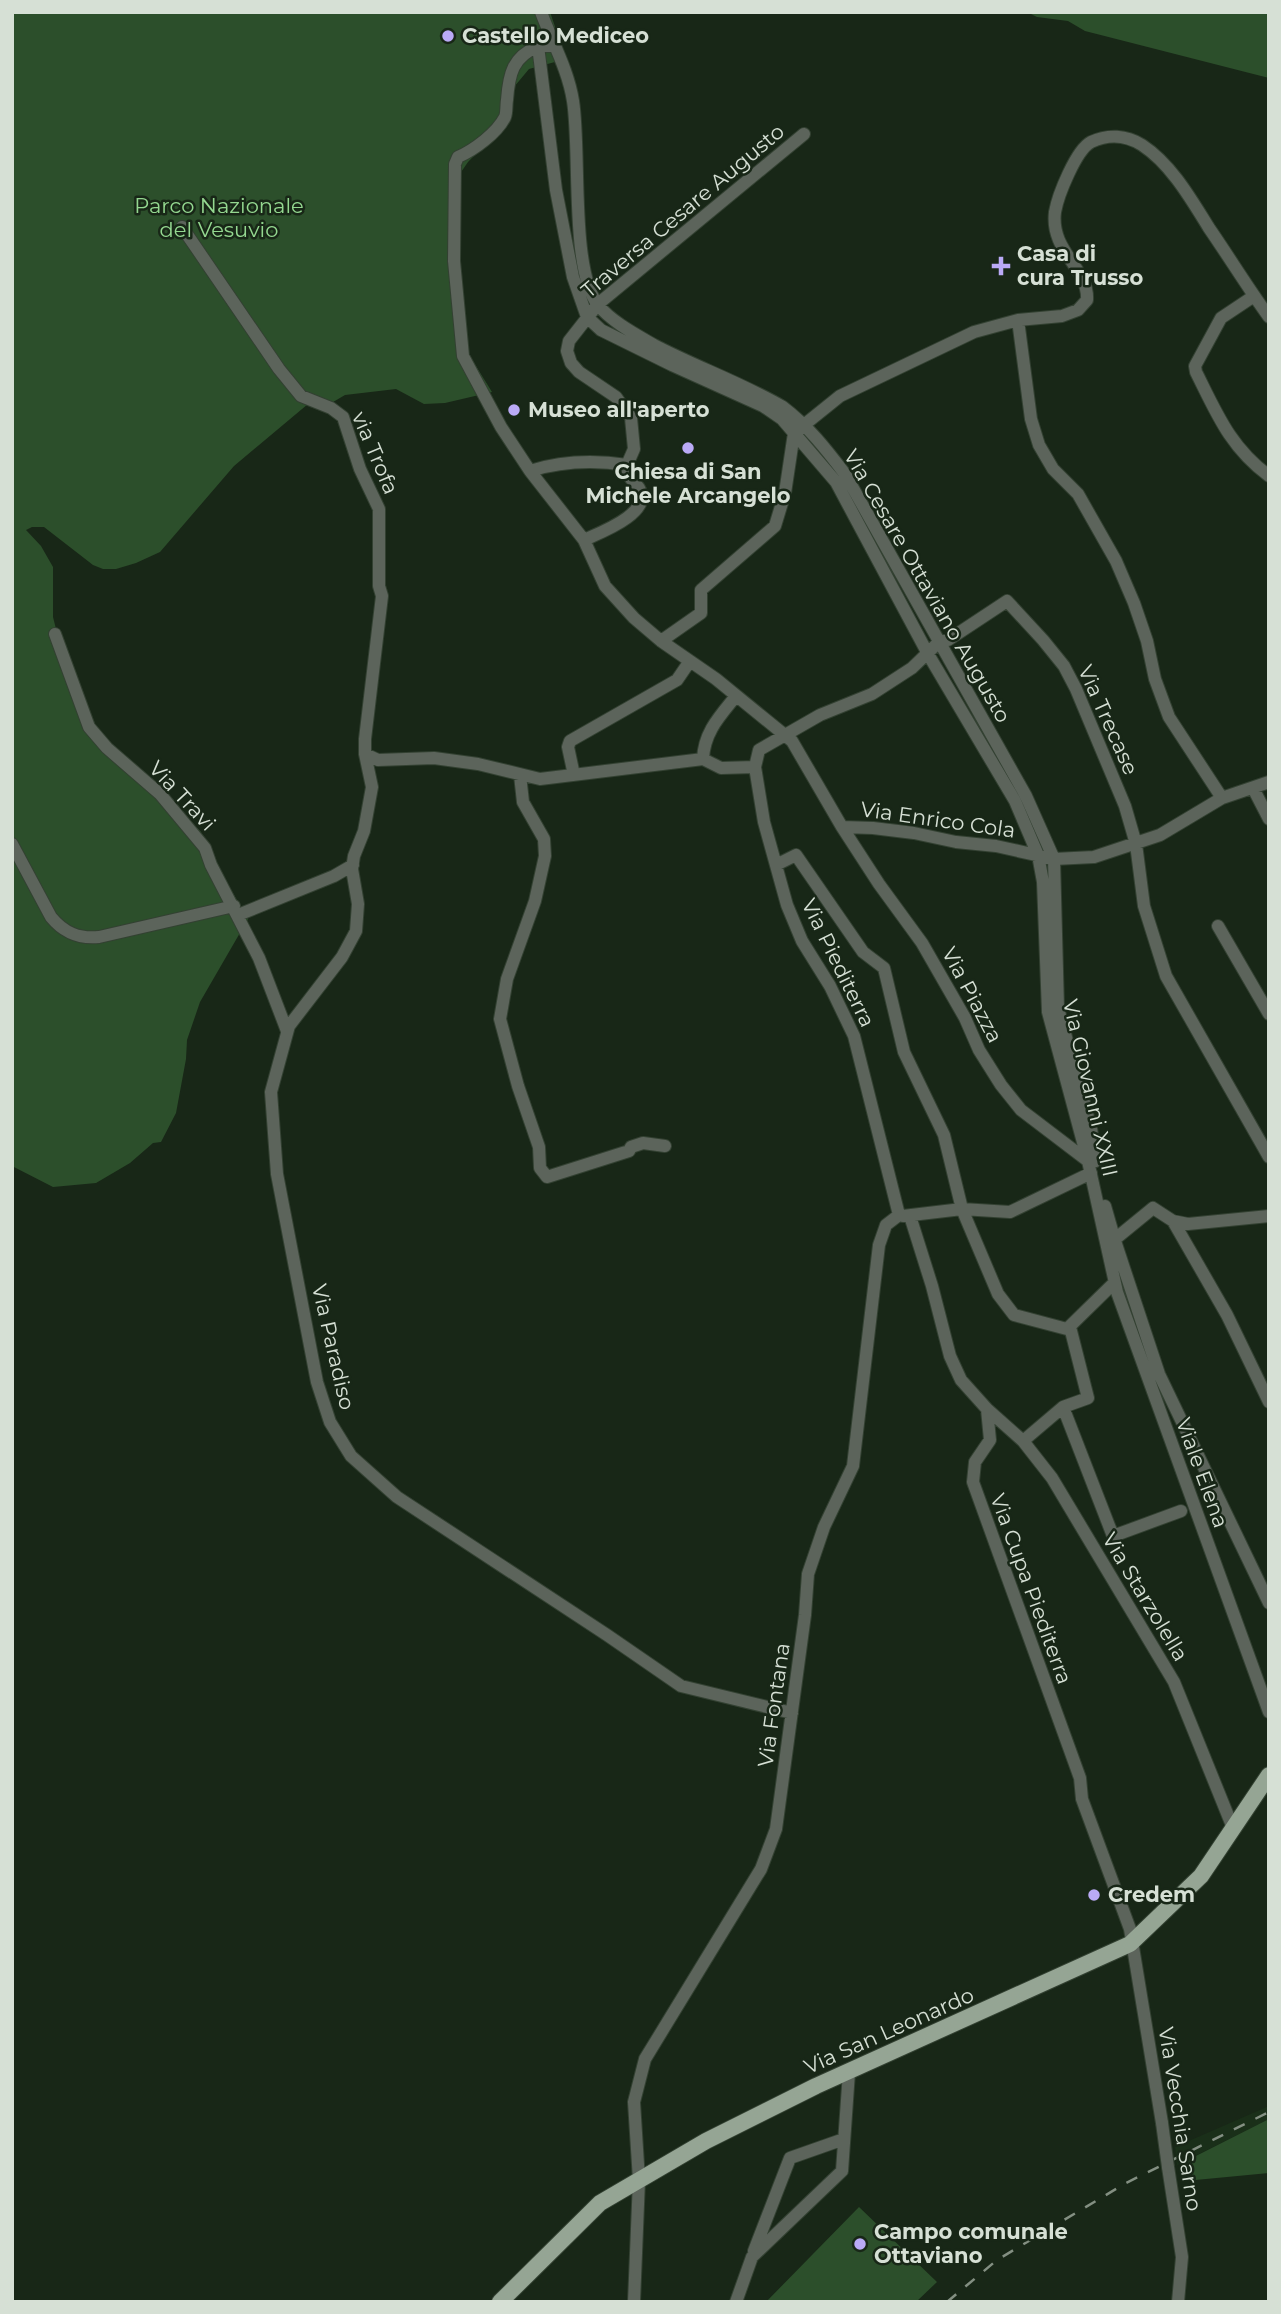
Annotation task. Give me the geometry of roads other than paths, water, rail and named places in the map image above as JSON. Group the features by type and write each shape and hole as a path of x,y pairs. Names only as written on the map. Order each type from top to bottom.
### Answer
{"main road":[{"name":"Via San Leonardo","path":"500,2302 600,2203 706,2141 849,2071 1130,1944 1201,1876 1269,1775"}],"street":[{"name":"Via Cesare Ottaviano Augusto","path":"541,12 568,74 573,103 583,266 597,304 630,332 678,358 767,398 805,424 845,474 1026,796 1054,859"},
{"path":"554,47 546,44 538,46 556,190 573,277 587,317"},
{"name":"Via Enrico Cola","path":"538,46 524,52 515,65 509,81 505,116 488,136 468,152 458,156 454,164 454,261 463,356 501,427 530,471 583,540 605,586 634,618 661,642 736,696 792,741 842,827 914,833 1054,859 1094,857 1160,835 1222,798 1269,782"},
{"name":"Traversa Cesare Augusto","path":"627,465 634,449 634,434 627,411 616,397 579,372 567,351 569,341 597,304 804,134"},
{"path":"661,642 701,613 701,590 775,526 785,493 794,433 805,424 840,396 974,332 1018,320 1062,316 1078,310 1087,300 1088,289 1061,248 1055,228 1055,211 1074,164 1085,146 1101,137 1119,135 1141,145 1163,163 1187,194 1269,317"},
{"name":"via Trofa","path":"182,227 294,387 306,400 331,408 344,417 360,469 379,509 379,586 382,596 365,754"},
{"path":"1254,296 1221,318 1195,366 1230,438 1240,451 1269,476"},
{"name":"Via Cesare Ottaviano Augusto","path":"587,317 601,330 762,405 782,419 836,482 928,654 1015,801 1038,855"},
{"path":"1018,320 1031,419 1039,445 1053,469 1078,494 1116,561 1147,641 1155,679 1169,717 1222,798"},
{"path":"530,471 556,463 607,462 627,465 628,475 640,489 641,499 636,509 626,519 583,540"},
{"name":"Via Trecase","path":"939,642 948,640 1007,601 1064,666 1125,806 1136,844 1144,906 1167,976 1269,1157"},
{"name":"Via Travi","path":"55,634 89,727 107,748 160,794 205,848 218,880 259,958 287,1031"},
{"path":"365,754 378,760 434,758 467,762 540,779 703,759 721,768 755,767 759,750 820,715 872,694 912,668 939,642"},
{"path":"574,775 568,747 570,741 677,680 690,662"},
{"path":"703,759 710,729 736,696"},
{"name":"Via Paradiso","path":"365,754 372,787 364,831 354,856 358,919 353,939 287,1031 271,1092 277,1174 317,1382 330,1422 351,1456 397,1497 607,1634 681,1686 792,1713"},
{"name":"Via Piediterra","path":"755,767 764,822 787,905 802,941 830,985 854,1036 905,1216"},
{"path":"520,775 523,802 544,839 545,856 535,901 507,979 500,1019 517,1086 539,1147 540,1168 547,1177 629,1152 631,1147 643,1143 665,1146"},
{"path":"1253,788 1269,819"},
{"name":"Via Piazza","path":"842,827 922,943 965,1018 979,1050 1001,1085 1021,1110 1090,1167"},
{"path":"12,844 51,917 68,933 90,938 236,910 334,876 353,865"},
{"path":"776,865 796,855 863,952 884,968 904,1052 944,1135 962,1209 998,1294 1014,1315 1067,1329 1114,1283"},
{"name":"Via Giovanni XXIII","path":"1038,855 1043,882 1048,1012 1110,1243"},
{"name":"Via Giovanni XXIII","path":"1054,859 1058,1009 1091,1128 1110,1243"},
{"path":"1219,926 1269,1014"},
{"path":"987,1409 961,1380 950,1356 932,1286 905,1216 962,1209 1010,1212 1090,1167"},
{"path":"1110,1243 1153,1208 1173,1221 1188,1224 1269,1216"},
{"name":"Via Fontana","path":"634,2302 639,2180 634,2102 645,2059 761,1869 776,1829 808,1574 824,1527 853,1466 879,1245 886,1225 905,1216"},
{"path":"1173,1221 1227,1315 1269,1402"},
{"name":"Viale Elena","path":"1110,1243 1114,1283 1269,1712"},
{"name":"Viale Elena","path":"1110,1243 1159,1374 1269,1603"},
{"path":"1023,1441 1063,1407 1088,1398 1070,1327"},
{"path":"1063,1407 1113,1536"},
{"name":"Via Starzolella","path":"987,1409 1023,1441 1052,1478 1174,1682 1233,1828"},
{"name":"Via Cupa Piediterra","path":"987,1409 990,1440 975,1462 972,1482 1080,1778 1082,1799 1129,1929 1130,1944"},
{"path":"1091,1545 1181,1511"},
{"name":"Via Vecchia Sarno","path":"1130,1944 1162,2123 1182,2257 1178,2302"},
{"path":"752,2257 842,2171 849,2071"},
{"path":"736,2302 790,2158 844,2139"}],"railway":[{"path":"947,2302 997,2260 1126,2183 1269,2112"}],"place":[{"name":"Castello Mediceo","path":"448,36"},
{"name":"Casa di cura Trusso","path":"1001,266"},
{"name":"Museo all'aperto","path":"514,410"},
{"name":"Chiesa di San Michele Arcangelo","path":"688,448"},
{"name":"Credem","path":"1094,1895"},
{"name":"Campo comunale Ottaviano","path":"860,2244"}],"park label":[{"name":"Parco Nazionale del Vesuvio","path":"219,218"}]}
